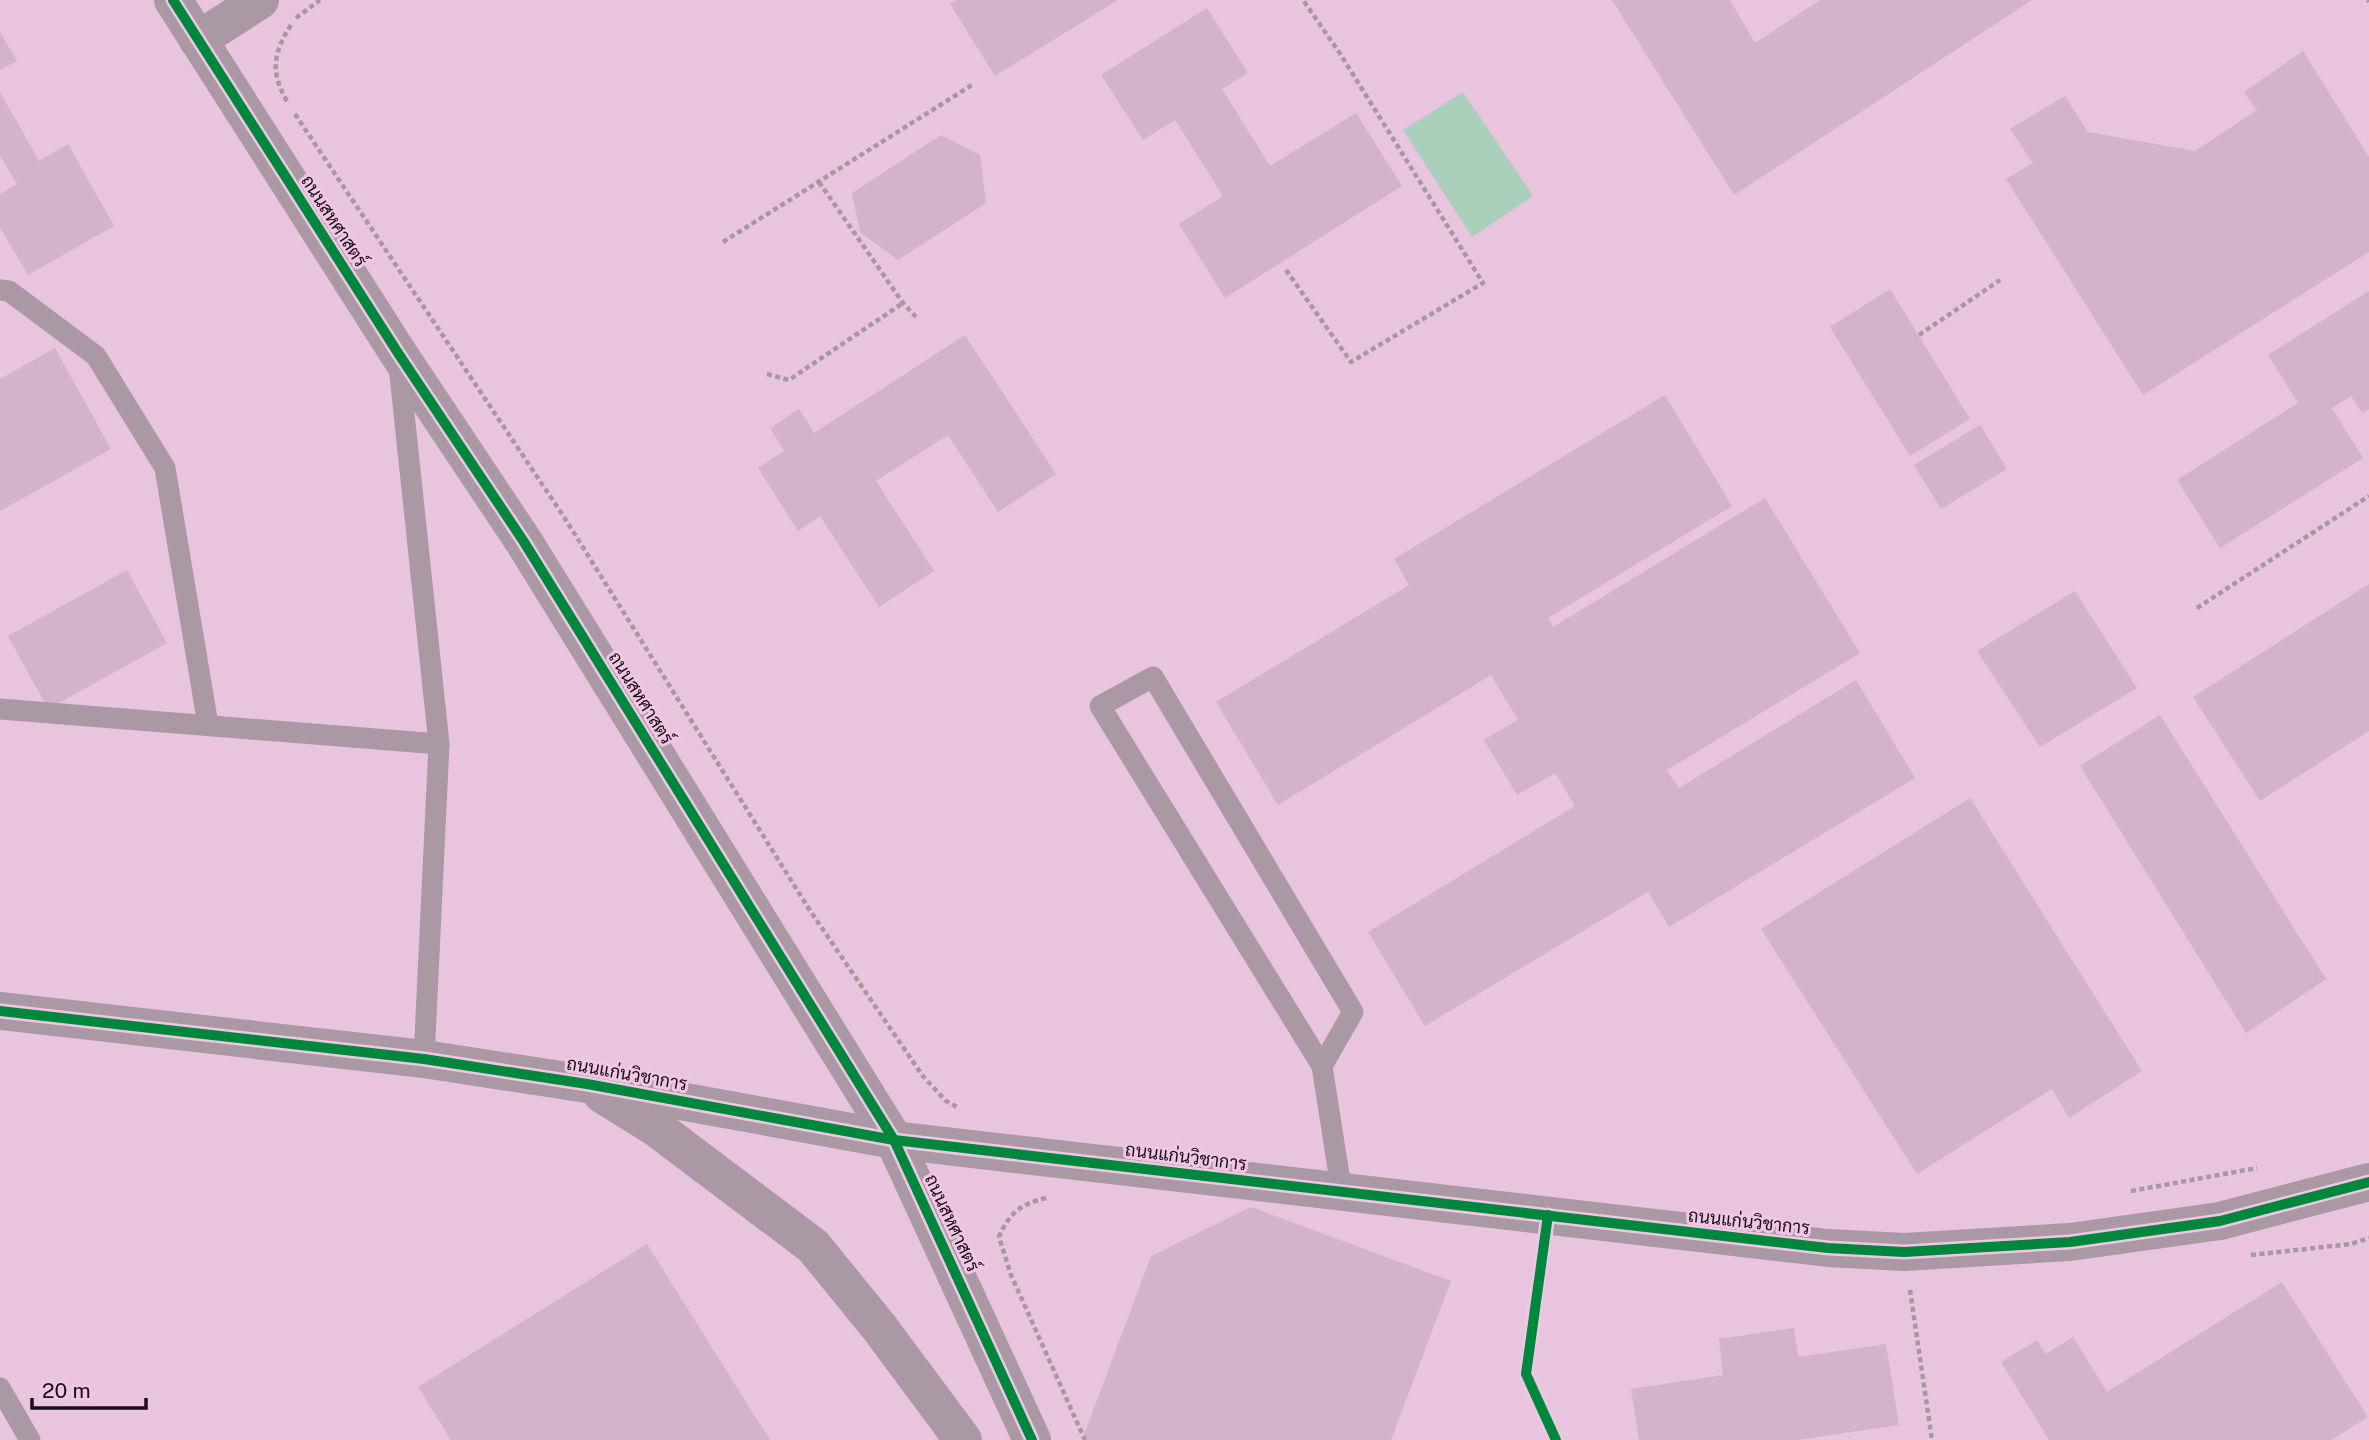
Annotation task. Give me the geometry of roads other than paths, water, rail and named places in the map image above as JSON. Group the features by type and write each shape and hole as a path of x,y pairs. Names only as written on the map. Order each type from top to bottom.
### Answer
{"street":[{"name":"ถนนสหศาสตร์","path":"173,0 398,354 524,542 894,1140 1032,1440"},
{"path":"198,40 260,0"},
{"name":"ถนนแก่นวิชาการ","path":"0,1011 424,1059 587,1084 894,1140 1342,1194 1828,1248 1904,1252 2070,1242 2220,1221 2369,1182"},
{"path":"587,1084 655,1127 813,1246 879,1327 962,1440"}],"lane":[{"path":"0,290 9,291 96,356 165,468 208,725"},
{"path":"398,354 439,744 424,1059"},
{"path":"1322,1066 1353,1012 1153,677 1100,706 1322,1066 1342,1194"},
{"path":"0,709 439,744"},
{"path":"0,1388 30,1440"}]}
